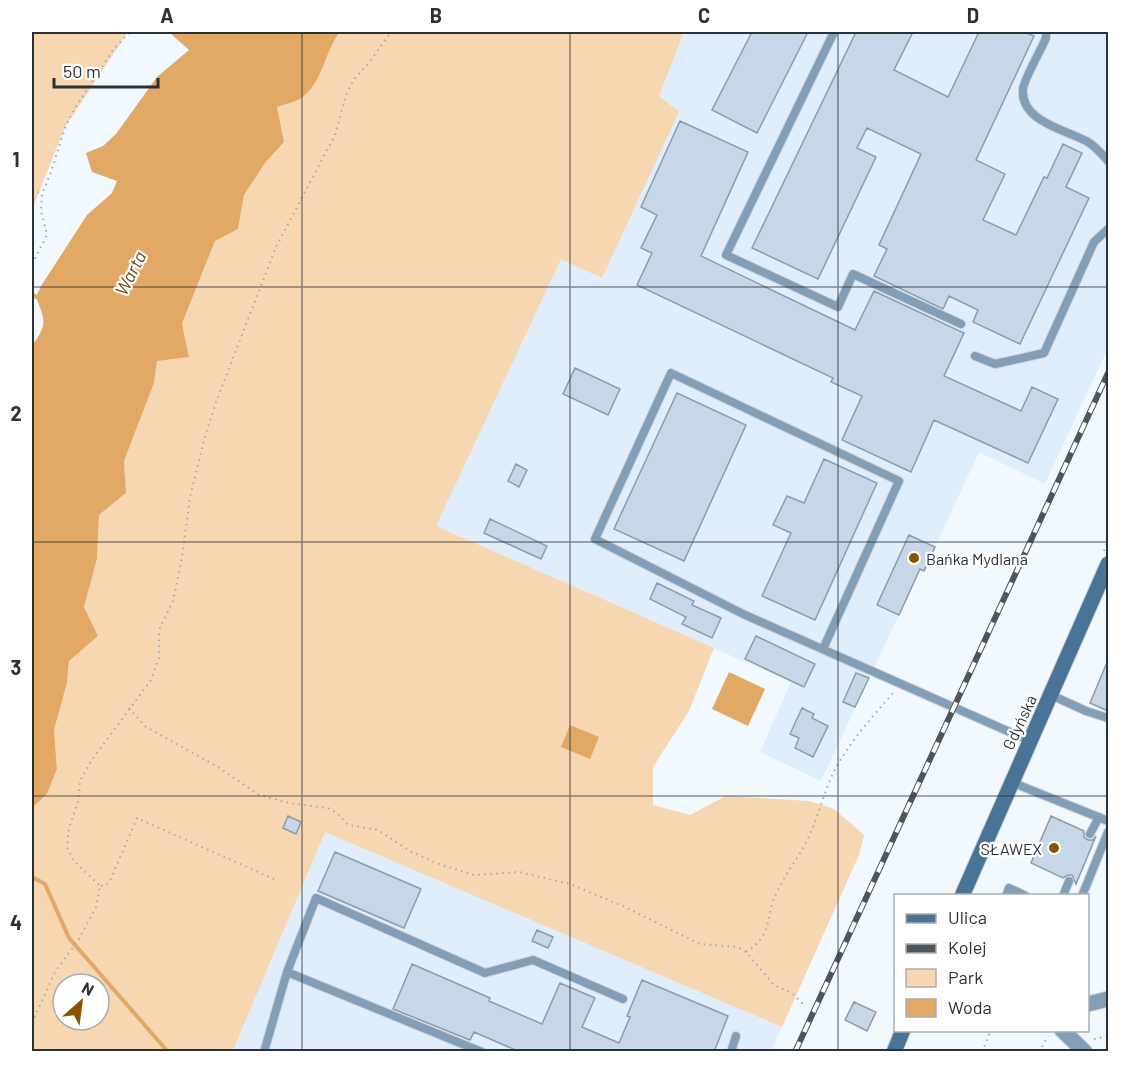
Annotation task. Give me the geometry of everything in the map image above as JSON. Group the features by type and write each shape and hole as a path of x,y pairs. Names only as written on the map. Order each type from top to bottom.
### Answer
{"main road":[{"name":"Gdyńska","path":"963,894 1108,564"},
{"path":"894,1052 902,1032"}],"street":[{"path":"1089,1004 1108,999"},
{"path":"1058,1032 1085,1052"}],"lane":[{"path":"834,32 726,255 838,307 853,274 961,324"},
{"path":"1046,32 1046,38 1023,89 1025,103 1034,116 1097,148 1108,161"},
{"path":"975,356 995,364 1044,354 1094,242 1108,229"},
{"path":"823,649 898,481 671,374 595,539 743,614 1030,741"},
{"path":"1051,695 1086,711 1108,717"},
{"path":"1011,782 1108,821"},
{"path":"1090,834 1099,817"},
{"path":"1083,894 1108,832"},
{"path":"1065,894 1070,881"},
{"path":"1007,894 1010,888 1022,894"},
{"path":"264,1052 287,972 316,898 485,973 532,960 623,999"},
{"path":"287,972 482,1052"},
{"path":"731,1052 736,1036"}],"path":[{"path":"32,264 47,235 41,211 43,190 66,125 113,50 130,32"},
{"path":"100,886 72,860 67,847 69,828 78,802 80,781 91,761 156,670 159,658 159,630 173,601 182,558 190,497 206,433 276,247 325,157 335,135 346,95 354,79 391,32"},
{"path":"32,195 43,190"},
{"path":"746,952 758,944 769,924 775,897 787,872 802,853 836,767 852,741 901,684"},
{"path":"129,708 146,727 218,767 259,795 289,803 328,808 337,813 348,825 378,830 436,864 474,875 519,872 570,884 625,907 700,944 737,947 746,952 774,985 792,993 803,1005"},
{"path":"100,886 109,883 137,818 276,880"},
{"path":"32,1023 55,972 79,939 96,907 100,886"},
{"path":"982,1052 990,1032"},
{"path":"1039,1052 1056,1032"}],"shaded area":[{"path":"684,32 1108,32 1108,348 1045,484 979,452 924,571 920,570 821,781 760,752 791,682 435,526 561,258 602,277 659,96"},
{"path":"325,831 782,1027 771,1052 233,1052"}],"green space":[{"path":"32,32 128,32 65,127 32,210"},
{"path":"340,32 684,32 659,96 679,112 602,278 561,259 436,526 714,648 689,711 653,767 653,805 690,815 726,796 810,801 834,809 864,835 859,855 782,1027 325,832 233,1051 32,1051 32,808 47,794 57,769 54,730 67,683 69,661 98,636 84,607 97,559 99,515 126,493 124,461 154,383 157,360 189,357 182,325 215,241 238,229 244,195 265,163 284,142 277,107 298,100 310,90"}],"water":[{"name":"Warta","path":"171,32 340,32 310,90 298,100 277,107 284,142 265,163 244,195 238,229 215,241 182,324 189,357 157,361 154,383 124,461 126,493 99,515 97,559 84,607 98,636 69,661 67,683 54,730 57,769 47,794 32,808 32,345 43,327 43,317 36,297 87,215 112,193 117,181 92,172 86,153 103,146 116,134 157,77 189,50"},
{"path":"729,672 765,689 748,726 712,709"},
{"path":"570,725 599,737 590,759 561,747"}],"building":[{"path":"752,32 808,32 757,133 712,110"},
{"path":"856,32 913,32 894,70 948,97 979,32 1024,32 1034,36 976,160 1005,174 983,220 1016,235 1063,144 1082,153 1066,187 1089,198 1020,344 973,322 978,310 949,296 943,309 874,276 887,249 879,245 921,154 867,128 857,148 876,157 818,279 752,248"},
{"path":"680,121 748,152 701,256 855,330 874,291 964,333 944,376 1021,411 1032,387 1058,399 1028,463 934,420 911,472 842,440 862,396 831,382 833,378 637,285 652,253 641,248 657,215 641,207"},
{"path":"575,368 620,389 608,415 563,394"},
{"path":"677,393 746,425 684,561 614,529"},
{"path":"824,459 877,483 815,620 762,596 791,533 773,525 787,496 804,503"},
{"path":"516,464 527,470 519,487 508,481"},
{"path":"490,519 547,546 541,559 484,533"},
{"path":"909,535 935,547 924,571 920,569 899,615 877,605"},
{"path":"657,583 694,601 692,605 721,618 712,638 682,624 686,617 650,599"},
{"path":"756,636 815,664 804,687 745,659"},
{"path":"1108,660 1108,711 1090,703"},
{"path":"856,673 869,678 855,707 843,702"},
{"path":"802,708 814,714 812,718 828,726 813,757 795,748 799,738 790,734"},
{"path":"288,816 301,822 296,834 283,828"},
{"path":"1051,816 1084,831 1084,837 1088,840 1093,840 1096,836 1076,884 1072,875 1063,878 1031,863"},
{"path":"335,852 421,889 404,928 318,891"},
{"path":"537,930 553,937 548,948 532,941"},
{"path":"412,964 490,998 489,1001 542,1024 560,983 595,998 582,1027 619,1043 642,980 728,1016 714,1052 520,1052 474,1032 470,1040 393,1009"},
{"path":"854,1002 876,1012 867,1031 845,1020"}],"waterway":[{"path":"32,294 36,297"},
{"path":"32,877 45,884 69,938 168,1052"}],"railway":[{"path":"795,1052 1108,373"}],"place":[{"name":"Bańka Mydlana","path":"914,558"},
{"name":"SŁAWEX","path":"1054,848"}]}
